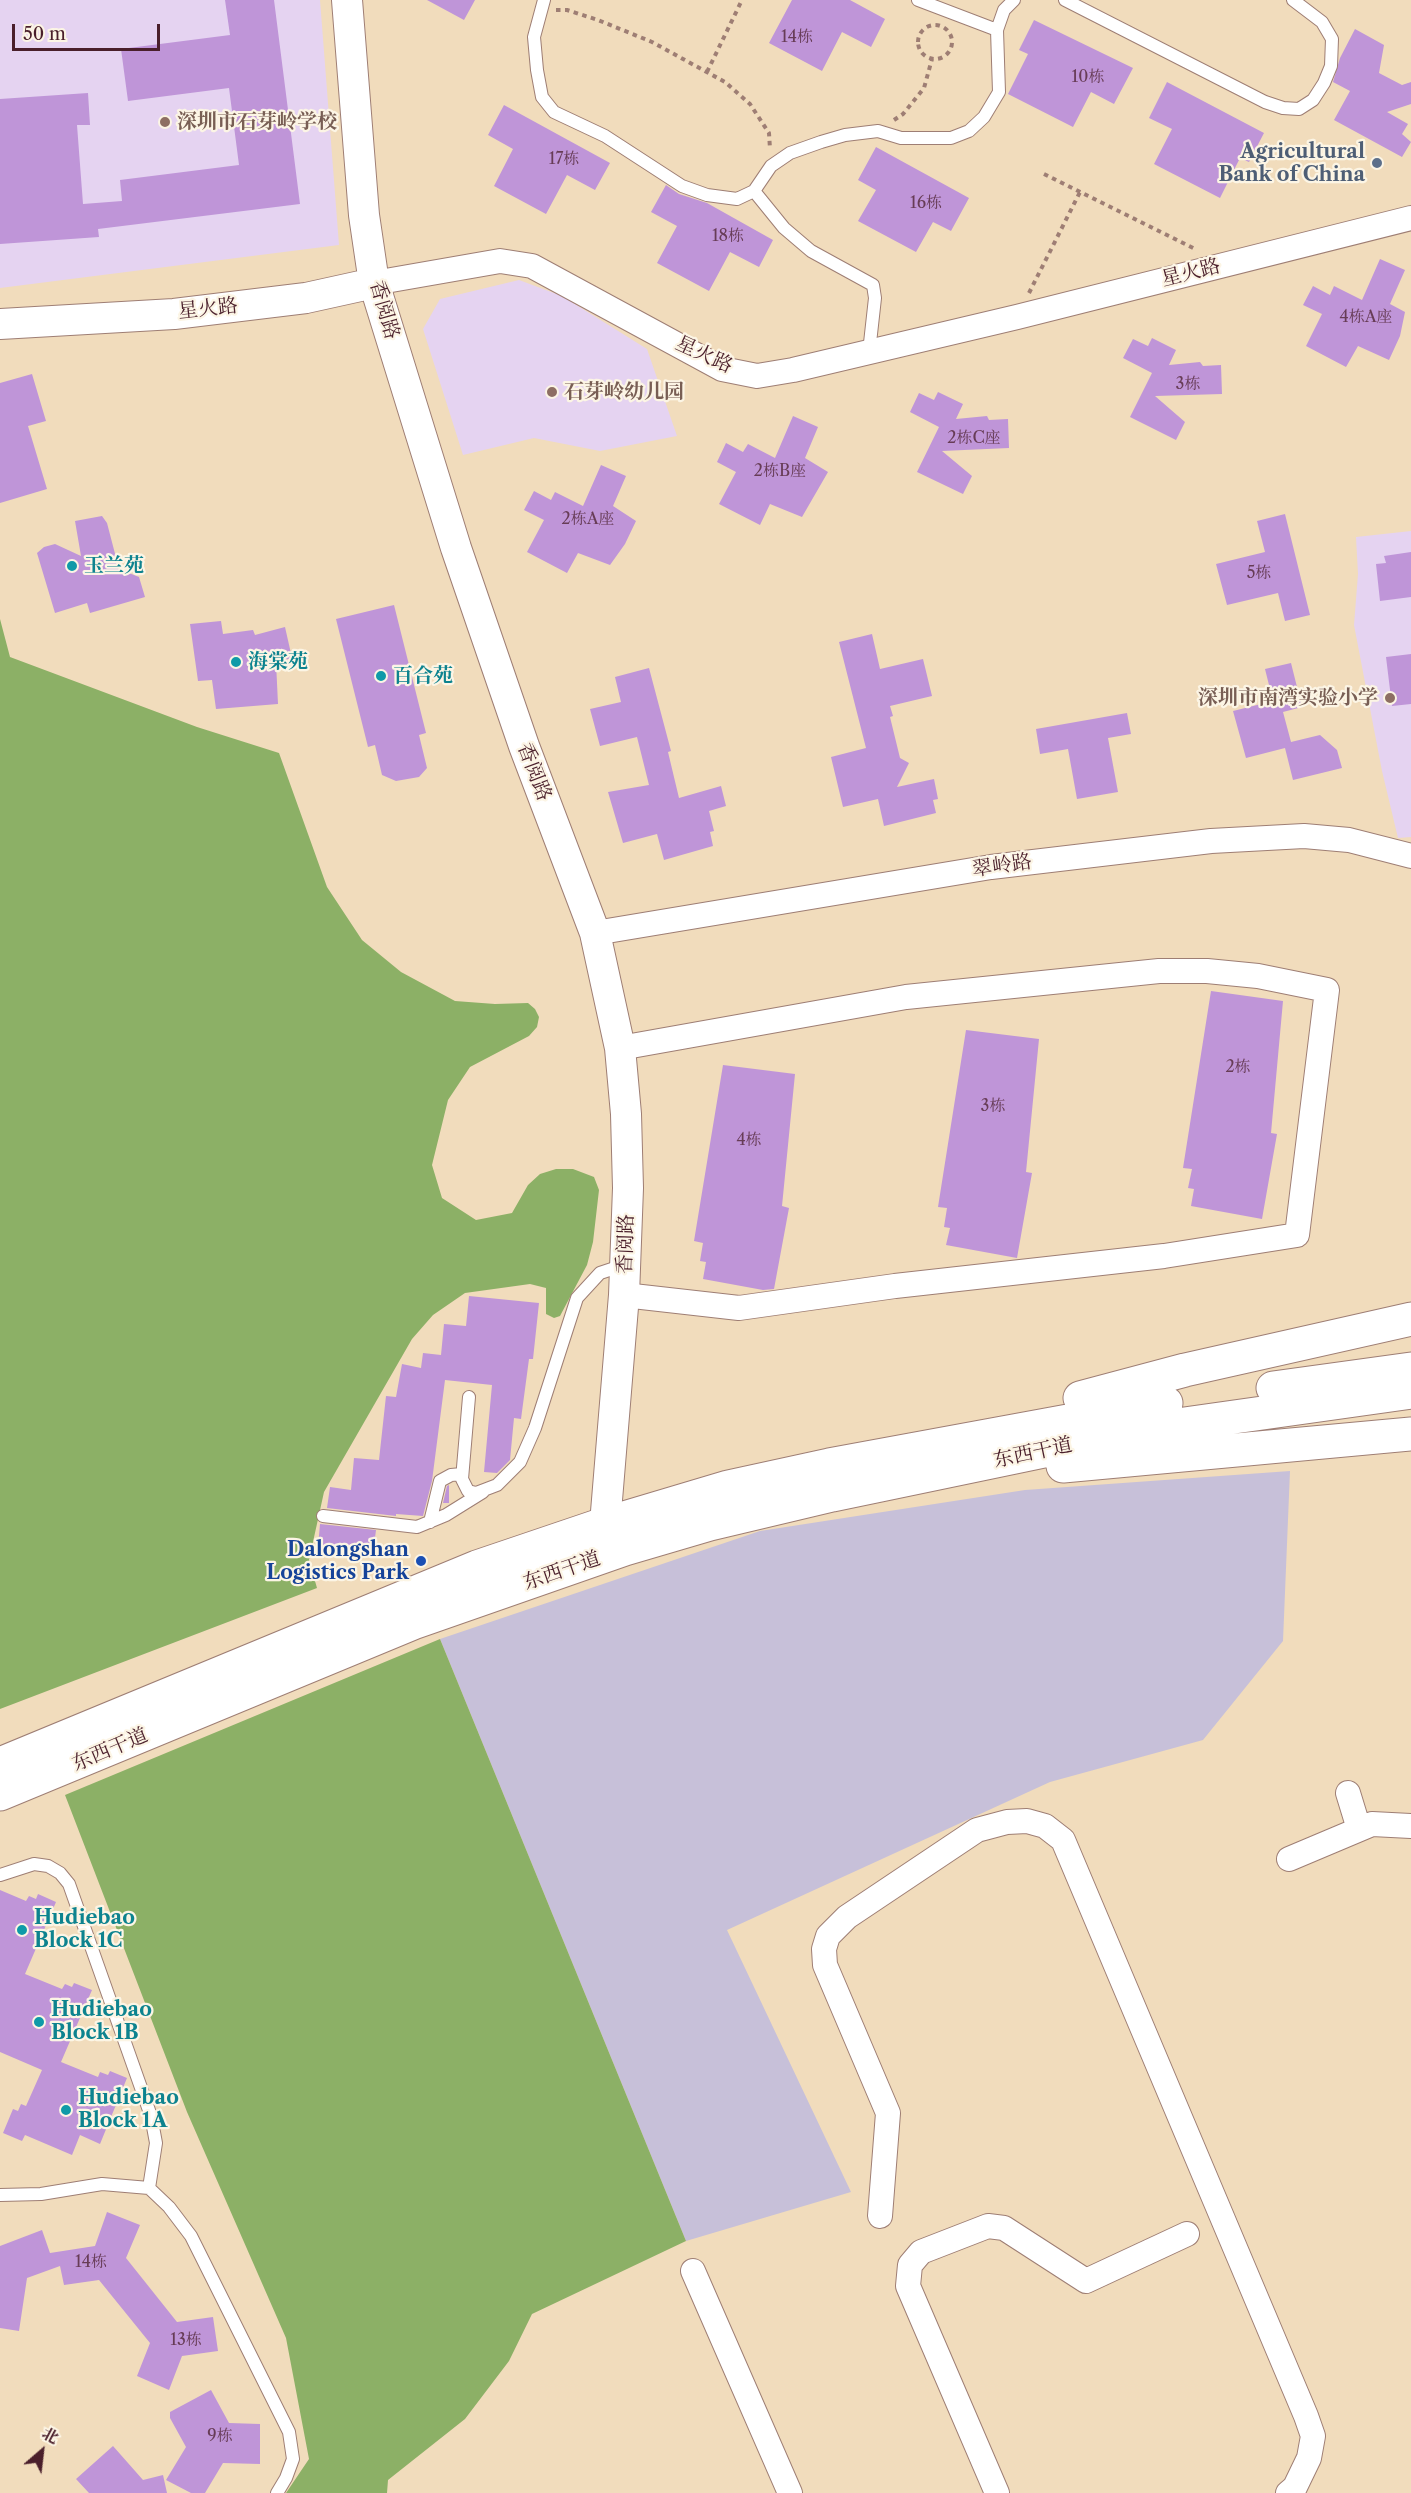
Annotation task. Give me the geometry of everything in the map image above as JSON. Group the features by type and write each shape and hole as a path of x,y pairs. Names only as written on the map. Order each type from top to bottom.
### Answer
{"main road":[{"path":"831,1480 1185,1370 1411,1319"},
{"path":"1148,1417 1411,1369"},
{"path":"1148,1417 1411,1392"},
{"name":"东西干道","path":"0,1764 477,1567 604,1524 728,1487 831,1480 1148,1417"},
{"path":"831,1480 1111,1461 1411,1434"},
{"name":"东西干道","path":"0,1794 412,1623 603,1557 710,1524 831,1480"}],"street":[{"name":"香阅路","path":"347,0 364,214 374,283 456,548 524,746 595,933 620,1048 626,1114 624,1295 603,1557"},
{"name":"星火路","path":"0,324 185,312 306,298 374,283 500,261 532,266 722,369 757,376 1017,317 1411,218"},
{"name":"翠岭路","path":"595,933 991,867 1211,841 1304,836 1349,840 1411,856"},
{"path":"620,1048 906,997 1159,971 1207,971 1258,976 1327,990 1297,1235 1164,1256 895,1286 739,1308 624,1295"},
{"path":"1348,1793 1359,1829"},
{"path":"880,2216 888,2113 825,1965 824,1949 828,1936 848,1917 977,1830 1017,1821 1045,1826 1063,1840 1306,2416 1313,2436 1309,2458 1295,2487 1288,2493"},
{"path":"1289,1859 1372,1824 1411,1826"},
{"path":"997,2493 908,2286 910,2265 921,2252 988,2226 1004,2228 1086,2281 1187,2234"},
{"path":"693,2271 790,2493"}],"lane":[{"path":"918,0 996,30"},
{"path":"542,5 534,37 537,70 542,97 554,112 605,136 690,189 707,195 737,199 754,191 771,166 790,153 821,142 845,135 878,131 900,138 951,138 969,131 984,117 999,92 996,30 1004,10 1014,0"},
{"path":"1065,0 1265,102 1283,108 1299,109 1313,100 1324,83 1331,66 1332,39 1322,22 1293,0"},
{"path":"754,191 784,228 811,251 873,285 875,298 869,352"},
{"path":"323,1516 417,1527 484,1492 510,1474 520,1462 535,1428 577,1298 600,1273 625,1264"},
{"path":"469,1397 463,1485 468,1491 484,1492"},
{"path":"430,1522 440,1481 451,1475 462,1474"},
{"path":"0,1875 34,1864 48,1866 60,1873 69,1884 151,2116 156,2143 149,2188"},
{"path":"0,2195 40,2194 102,2184 149,2188 169,2207 191,2236 289,2432 292,2459 286,2478 277,2493"}],"path":[{"path":"707,72 742,0"},
{"path":"542,5 598,20 652,42 725,82 750,104 769,133 771,166"},
{"path":"937,25 951,35 952,45 947,54 932,59 923,54 918,43 926,28 937,25"},
{"path":"878,131 903,114 915,101 924,88 932,59"},
{"path":"1044,174 1224,264"},
{"path":"1017,317 1080,192"}],"shaded area":[{"name":"深圳市石芽岭学校","path":"0,0 320,0 339,245 0,288"},
{"name":"石芽岭幼儿园","path":"519,280 562,296 647,349 677,436 600,451 534,438 463,455 423,329 440,299"},
{"name":"深圳市南湾实验小学","path":"1411,531 1411,837 1398,838 1382,771 1354,625 1358,574 1356,537"},
{"path":"1290,1471 1283,1641 1203,1740 1050,1782 727,1930 851,2192 686,2241 440,1639 760,1531 1025,1490"}],"green space":[{"path":"0,619 10,657 197,727 279,753 327,887 362,940 401,972 455,1001 495,1004 528,1003 535,1009 539,1017 537,1027 529,1036 470,1067 448,1100 432,1165 442,1198 476,1220 512,1213 528,1185 540,1174 556,1169 573,1169 594,1177 599,1190 593,1242 587,1265 560,1316 554,1318 546,1314 546,1288 530,1284 465,1293 433,1315 412,1339 324,1492 309,1560 317,1588 0,1709"},
{"path":"440,1639 686,2241 532,2314 509,2361 465,2419 388,2480 387,2493 286,2493 309,2459 286,2338 187,2112 65,1795"}],"building":[{"path":"225,0 274,0 300,204 98,229 99,237 0,244 0,99 88,93 90,125 77,125 83,204 122,201 120,180 239,165 229,88 128,101 121,49 230,35"},
{"path":"427,0 475,0 464,20"},
{"path":"792,0 850,0 885,19 871,47 842,32 822,71 769,43"},
{"path":"1034,20 1133,68 1114,104 1091,92 1073,127 1008,94 1028,54 1019,50"},
{"path":"1355,29 1384,45 1379,73 1402,85 1411,82 1411,104 1387,112 1408,124 1402,134 1411,142 1402,157 1334,120 1350,91 1333,82 1340,58"},
{"path":"1167,82 1264,133 1249,162 1240,158 1220,198 1154,164 1172,129 1149,118"},
{"path":"504,105 610,163 595,190 567,175 546,214 494,186 513,149 488,135"},
{"path":"876,147 969,198 951,231 933,222 916,252 858,221 876,190 858,180"},
{"path":"666,185 679,194 707,203 773,240 759,267 730,252 709,291 657,263 677,226 651,212"},
{"path":"1380,259 1405,270 1390,304 1405,312 1400,336 1389,360 1358,346 1346,367 1306,346 1322,314 1303,305 1313,286 1330,295 1334,286 1362,300"},
{"path":"1152,338 1176,350 1169,365 1200,362 1203,366 1221,365 1222,394 1155,396 1185,422 1176,440 1130,417 1152,373 1123,358 1133,339 1148,346"},
{"path":"32,374 46,421 28,426 47,489 0,503 0,383"},
{"path":"938,392 963,404 956,419 987,416 989,420 1008,419 1009,448 942,451 972,476 963,494 917,472 939,427 910,412 919,393 934,400"},
{"path":"793,416 818,427 805,458 828,472 802,517 770,504 760,525 719,504 736,472 717,462 726,443 743,452 748,444 775,458"},
{"path":"601,465 626,476 613,506 636,521 625,544 610,565 578,553 567,573 527,552 544,520 524,510 534,491 551,500 555,492 583,506"},
{"path":"1285,514 1310,615 1285,621 1278,593 1227,605 1216,564 1265,552 1257,521"},
{"name":"玉兰苑","path":"102,516 107,523 119,569 139,577 145,597 90,613 87,603 55,613 37,553 44,547 55,544 81,556 75,521"},
{"path":"1411,552 1411,597 1380,601 1376,564 1386,563 1384,556"},
{"name":"百合苑","path":"394,605 426,733 419,735 427,768 419,777 396,781 382,775 375,745 368,747 336,619"},
{"name":"海棠苑","path":"221,621 223,634 253,630 255,635 285,627 292,658 276,662 278,704 216,709 212,680 198,681 190,624"},
{"path":"872,634 880,669 923,659 932,696 890,706 893,716 890,717 900,758 909,763 897,787 934,779 938,799 933,800 936,813 884,826 878,799 843,807 831,757 866,748 839,642"},
{"path":"1411,654 1411,704 1392,706 1386,657"},
{"path":"1291,663 1302,707 1283,712 1291,742 1320,735 1337,750 1342,768 1293,780 1285,748 1246,758 1233,711 1273,701 1265,669"},
{"path":"649,668 671,751 668,752 679,798 721,786 726,806 709,811 714,831 710,832 713,846 664,860 657,834 623,843 608,792 649,785 637,737 600,746 590,709 621,702 615,677"},
{"path":"1127,713 1131,734 1108,738 1118,792 1077,799 1068,749 1040,754 1036,729"},
{"path":"1211,991 1283,1001 1271,1133 1277,1134 1262,1219 1191,1206 1194,1189 1188,1188 1192,1169 1183,1168"},
{"path":"966,1030 1039,1039 1026,1172 1032,1173 1017,1258 946,1245 950,1228 944,1227 947,1208 938,1207"},
{"path":"723,1065 795,1074 782,1206 789,1208 774,1289 763,1290 703,1279 706,1262 700,1261 703,1243 694,1241"},
{"path":"469,1296 539,1303 533,1359 529,1359 521,1419 514,1418 510,1460 497,1473 484,1472 492,1385 445,1380 432,1481 423,1516 396,1514 396,1516 327,1508 330,1487 351,1490 354,1458 379,1460 386,1396 396,1397 402,1364 421,1368 423,1353 441,1355 444,1324 466,1326"},
{"path":"449,1485 449,1503 443,1503 447,1486"},
{"path":"320,1524 376,1530 373,1554 318,1547"},
{"path":"0,1890 26,1901 29,1896 36,1899 38,1894 56,1902 25,1974 62,1989 65,1984 72,1987 74,1983 92,1990 61,2062 98,2077 100,2072 108,2075 110,2071 127,2078 100,2144 80,2135 72,2155 25,2135 22,2141 3,2133 13,2109 18,2111 21,2104 26,2106 42,2070 0,2052"},
{"path":"107,2212 140,2225 126,2258 177,2322 213,2317 218,2351 182,2356 169,2390 137,2376 150,2343 99,2280 64,2285 60,2266 27,2278 19,2331 0,2328 0,2246 42,2230 50,2253 95,2246"},
{"path":"211,2390 229,2423 260,2424 260,2464 223,2463 205,2493 191,2493 166,2480 186,2447 170,2418 170,2412"},
{"path":"113,2446 143,2480 163,2475 167,2493 89,2493 76,2479"}],"place":[{"name":"深圳市石芽岭学校","path":"165,122"},
{"name":"Agricultural Bank of China","path":"1377,163"},
{"name":"石芽岭幼儿园","path":"552,392"},
{"name":"玉兰苑","path":"72,566"},
{"name":"海棠苑","path":"236,662"},
{"name":"百合苑","path":"381,676"},
{"name":"深圳市南湾实验小学","path":"1390,698"},
{"name":"Dalongshan Logistics Park","path":"421,1561"},
{"name":"Hudiebao Block 1C","path":"22,1930"},
{"name":"Hudiebao Block 1B","path":"39,2022"},
{"name":"Hudiebao Block 1A","path":"66,2110"}]}
